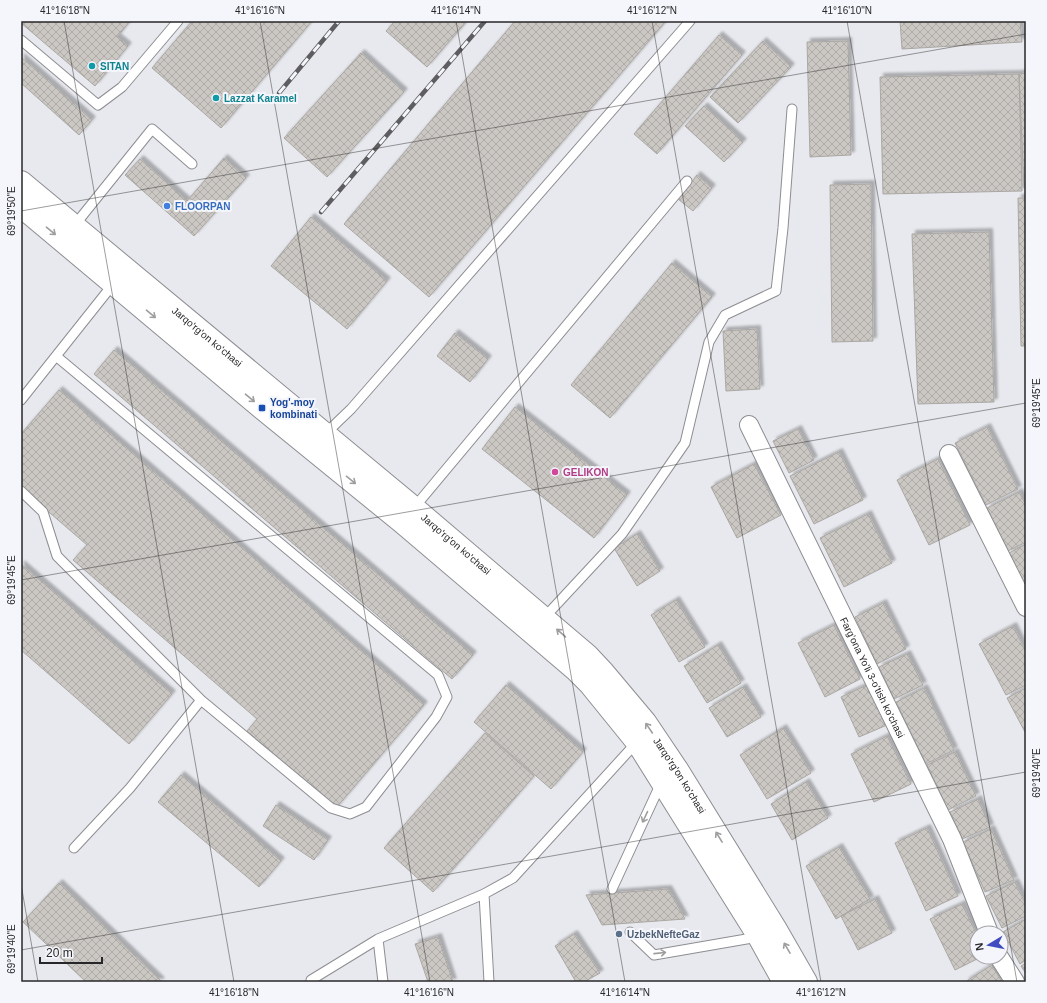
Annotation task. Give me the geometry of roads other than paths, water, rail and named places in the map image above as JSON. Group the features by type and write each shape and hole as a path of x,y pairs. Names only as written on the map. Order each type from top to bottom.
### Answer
{"main road":[{"name":"Jarqo'rg'on ko'chasi","path":"21,182 325,434 408,515 537,625 588,656 608,677 645,722 678,771 775,928 806,982"},
{"name":"Jarqo'rg'on ko'chasi","path":"21,206 262,408 408,515"},
{"name":"Jarqo'rg'on ko'chasi","path":"537,625 575,670 590,684 638,742 759,937 784,982"}],"street":[{"name":"Farg'ona Yo'li 3-o'tish ko'chasi","path":"748,425 952,839 986,925"},
{"path":"949,454 1026,607"},
{"path":"1004,965 1015,982"}],"lane":[{"path":"21,40 98,106 122,87 178,21"},
{"path":"325,434 351,409 690,21"},
{"path":"537,625 622,534 686,443 709,342 725,315 776,292 783,228 792,109"},
{"path":"74,226 152,129 192,164"},
{"path":"408,515 687,181"},
{"path":"21,400 114,283"},
{"path":"21,491 43,512 57,556 201,700 331,808 350,814 366,807 436,717 447,697 438,675 56,356"},
{"path":"74,848 130,788 201,700"},
{"path":"311,982 311,980 378,939 484,894 513,878 638,742"},
{"path":"612,889 662,782"},
{"path":"484,894 489,982"},
{"path":"630,932 654,955 759,937"},
{"path":"378,939 383,982"}],"railway":[{"path":"279,93 339,21"},
{"path":"321,212 485,21"}],"place":[{"name":"SITAN","path":"92,66"},
{"name":"Lazzat Karamel","path":"216,98"},
{"name":"FLOORPAN","path":"167,206"},
{"name":"Yog'-moy kombinati","path":"262,408"},
{"name":"GELIKON","path":"555,472"},
{"name":"UzbekNefteGaz","path":"619,934"}]}
